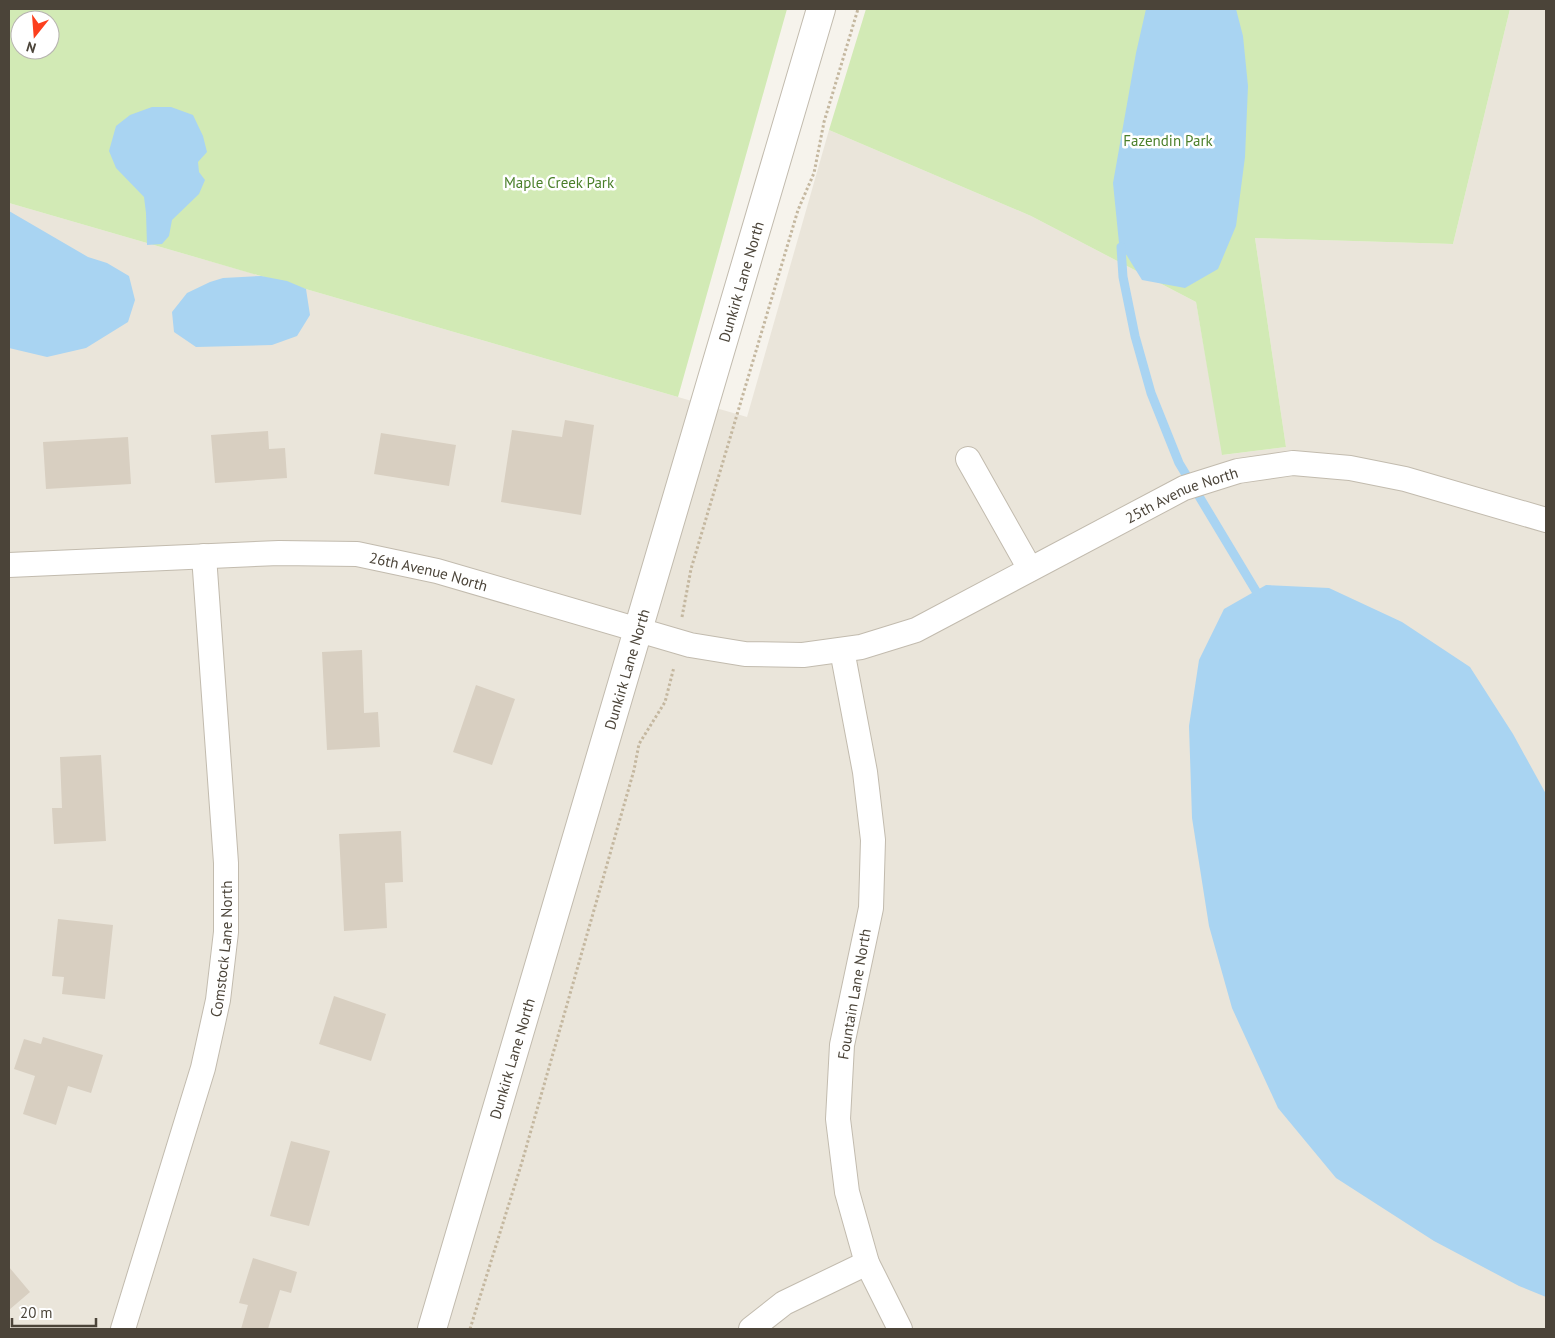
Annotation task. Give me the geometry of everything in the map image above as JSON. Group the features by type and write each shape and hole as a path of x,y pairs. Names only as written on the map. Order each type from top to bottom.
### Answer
{"street":[{"name":"Dunkirk Lane North","path":"432,1329 820,9"},
{"path":"968,459 1030,569"},
{"name":"25th Avenue North","path":"842,650 861,647 916,630 1184,488 1238,471 1294,464 1350,468 1405,479 1546,520"},
{"name":"26th Avenue North","path":"9,565 279,553 357,554 436,571 690,645 745,654 803,655 842,650"},
{"name":"Comstock Lane North","path":"123,1329 203,1068 218,1000 226,932 226,863 204,556"},
{"name":"Fountain Lane North","path":"842,650 865,772 873,840 870,908 842,1046 838,1119 847,1192 867,1264 900,1329"},
{"path":"751,1329 784,1303 867,1264"}],"path":[{"path":"470,1329 525,1153 634,770 639,744 665,702 673,676 677,641 691,569 798,210 814,173 824,122 858,9"}],"shaded area":[{"path":"1510,9 1546,9 1546,1329 9,1329 9,203 747,417 829,130 1031,216 1196,302 1223,455 1286,447 1255,238 1453,244"}],"green space":[{"name":"Maple Creek Park","path":"9,9 787,9 678,397 9,203"},
{"name":"Fazendin Park","path":"866,9 1510,9 1453,244 1255,238 1286,447 1222,455 1196,302 1031,216 829,130"}],"water":[{"path":"1146,9 1236,9 1243,36 1248,86 1245,157 1236,226 1218,269 1185,288 1142,280 1119,243 1113,183 1136,53"},
{"path":"152,107 171,107 193,115 203,136 207,152 198,162 199,172 205,180 199,194 172,220 169,236 162,244 147,245 144,197 116,168 109,151 116,126 130,115"},
{"path":"9,211 88,257 107,263 129,276 135,300 128,322 86,348 47,357 9,348"},
{"path":"261,276 287,281 306,289 310,315 297,336 272,345 196,347 174,332 172,312 187,293 223,278"},
{"path":"1266,585 1329,588 1402,622 1470,667 1513,734 1546,794 1546,1297 1519,1286 1434,1241 1336,1178 1278,1108 1232,1008 1209,926 1192,818 1189,726 1199,660 1224,609"}],"building":[{"path":"565,420 594,425 581,515 501,502 512,430 562,437"},
{"path":"268,431 269,449 285,448 287,478 215,483 211,435"},
{"path":"381,433 456,445 449,486 374,474"},
{"path":"128,437 131,484 46,489 43,442"},
{"path":"362,650 364,713 378,712 380,747 327,750 322,652"},
{"path":"476,685 515,699 492,765 453,752"},
{"path":"101,755 106,841 54,844 52,808 62,808 60,757"},
{"path":"401,831 403,882 385,883 387,928 344,931 339,834"},
{"path":"58,919 113,925 105,999 62,994 64,977 52,976"},
{"path":"334,996 386,1014 371,1061 319,1044"},
{"path":"43,1037 103,1055 91,1093 68,1086 56,1125 23,1114 35,1076 14,1069 24,1039 41,1044"},
{"path":"291,1141 330,1151 309,1226 270,1216"},
{"path":"253,1258 297,1272 291,1293 280,1290 268,1329 241,1329 248,1305 239,1303"},
{"path":"9,1267 30,1292 9,1310"}],"waterway":[{"path":"1121,247 1123,277 1135,336 1151,393 1179,463 1256,591"}]}
